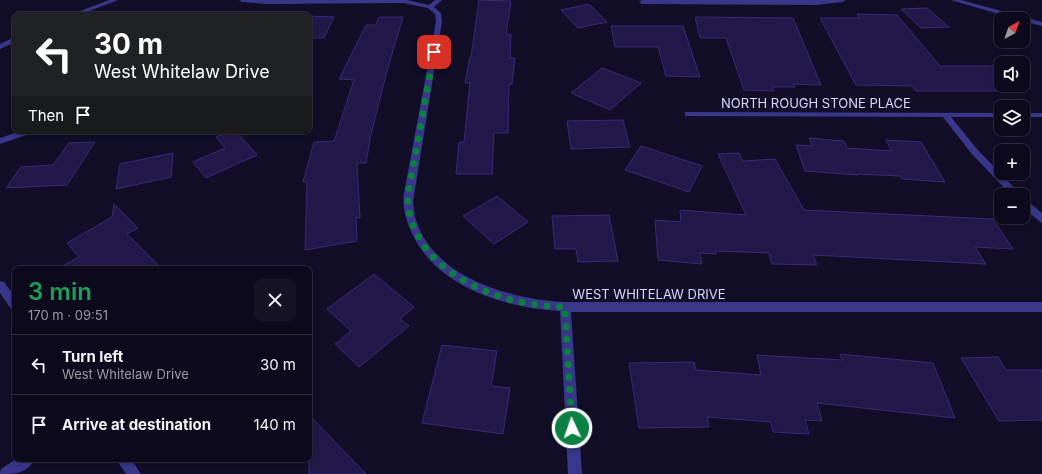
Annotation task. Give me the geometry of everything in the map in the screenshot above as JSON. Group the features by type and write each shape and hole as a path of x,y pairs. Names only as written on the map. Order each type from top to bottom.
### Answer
{"street":[{"path":"82,12 115,0"},
{"path":"242,0 267,2 403,1 430,7 439,0"},
{"path":"642,2 815,3 843,0"},
{"path":"954,0 1042,24"},
{"name":"WEST WHITELAW DRIVE","path":"430,7 438,13 440,22 408,202 412,221 420,239 434,257 452,273 476,287 512,300 534,305 565,307 1042,307"},
{"path":"0,47 12,41"},
{"name":"NORTH ROUGH STONE PLACE","path":"688,114 994,115"},
{"path":"944,115 974,151 1009,188"},
{"path":"1030,115 1042,115"},
{"path":"0,141 20,134"},
{"path":"1030,208 1042,219"},
{"path":"0,285 12,302"},
{"path":"565,307 574,474"},
{"path":"6,474 23,462"},
{"path":"125,462 134,474"}],"building":[{"path":"479,0 511,1 506,34 511,34 510,58 515,58 512,84 509,84 508,133 494,133 492,174 456,174 459,142 464,142 470,83 465,83 471,57"},
{"path":"589,4 607,22 578,28 561,10"},
{"path":"927,8 949,27 921,28 901,9"},
{"path":"857,14 897,15 940,66 994,66 994,91 916,91 912,86 856,85 820,18 860,18"},
{"path":"312,16 334,17 324,38 312,38"},
{"path":"379,17 403,17 371,134 366,163 357,163 360,218 356,218 357,241 305,250 307,182 303,182 314,142 334,141 354,80 339,79 366,25 376,25"},
{"path":"695,17 793,18 821,85 793,84 795,87 772,87 774,91 744,90 726,38 700,38"},
{"path":"611,26 683,26 700,77 666,76 658,47 615,47"},
{"path":"602,68 641,83 610,110 571,93"},
{"path":"623,120 630,147 571,149 567,121"},
{"path":"224,134 239,134 257,155 206,178 193,162 225,148 216,137"},
{"path":"809,138 844,141 847,148 892,151 886,140 921,142 945,182 902,179 900,176 858,175 805,171 796,145 812,146"},
{"path":"95,142 67,185 6,188 21,167 53,165 69,143"},
{"path":"641,146 702,166 689,192 625,170"},
{"path":"173,153 171,177 116,189 120,164"},
{"path":"739,153 743,161 775,159 804,210 993,219 994,224 996,224 1013,249 975,247 986,264 813,255 817,265 772,264 769,253 716,251 716,254 700,253 702,264 658,260 655,220 681,222 680,210 746,215 718,154"},
{"path":"497,196 528,222 494,244 463,216"},
{"path":"114,204 138,228 127,234 159,266 62,266 79,257 67,243 112,217"},
{"path":"609,215 618,261 578,262 576,249 555,249 552,216"},
{"path":"374,274 414,307 400,319 409,326 359,367 335,344 351,331 327,309"},
{"path":"442,345 497,351 491,386 510,388 503,434 422,423"},
{"path":"840,354 933,363 955,418 817,403 822,421 805,420 809,434 773,432 771,422 707,417 709,427 639,428 629,363 694,362 696,370 761,375 757,355 842,360"},
{"path":"998,357 1006,370 1042,370 1042,420 999,421 961,358"},
{"path":"312,418 366,474 309,474 309,462 312,462"}],"route":[{"path":"434,52 410,184 408,202 412,221 420,239 434,257 452,273 476,287 504,298 534,305 565,307 572,428"}]}
